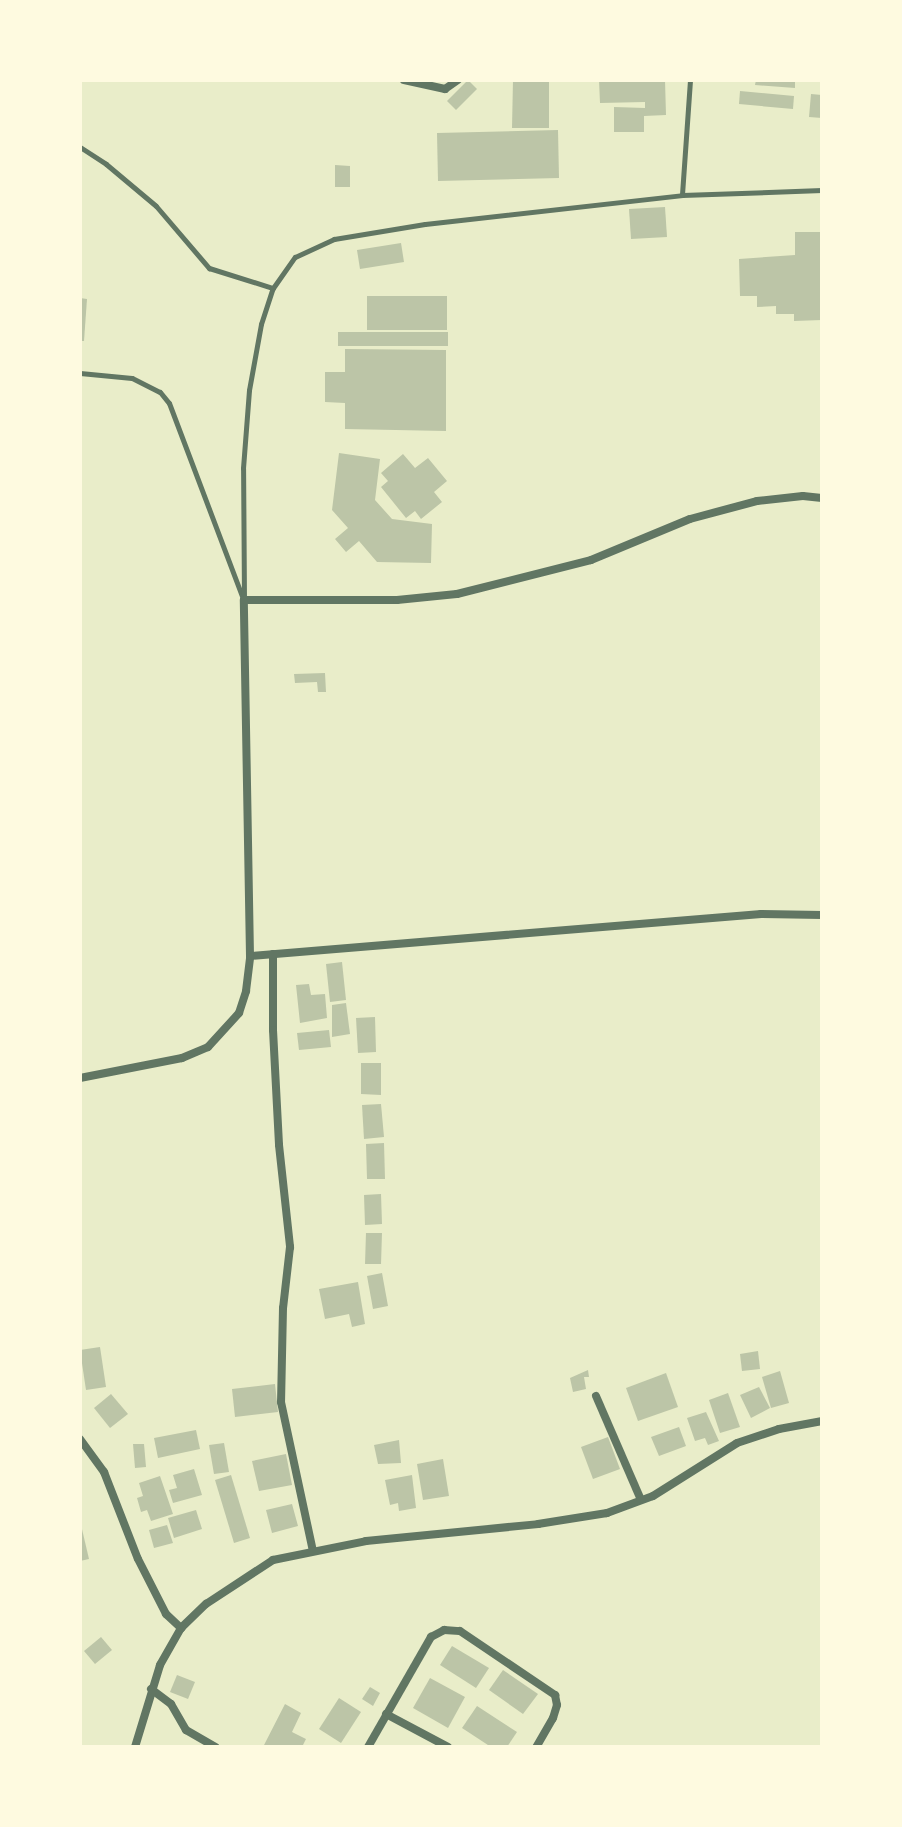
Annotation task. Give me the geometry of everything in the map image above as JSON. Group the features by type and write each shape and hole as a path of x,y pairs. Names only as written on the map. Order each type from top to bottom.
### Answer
{"street":[{"path":"404,80 445,89 458,80"},
{"path":"80,1078 182,1058 208,1047 239,1013 246,991 250,956 244,600 397,600 457,594 591,560 690,519 757,501 803,496 822,498"},
{"path":"250,956 761,914 822,915"},
{"path":"273,954 279,1145 290,1247 283,1308 281,1402 313,1551"},
{"path":"596,1396 641,1500"},
{"path":"135,1747 151,1689 181,1628 206,1604 273,1560 366,1541 538,1524 607,1513 641,1500 737,1443 779,1429 822,1421"},
{"path":"80,1439 104,1472 138,1559 166,1614 181,1628"},
{"path":"368,1747 431,1637 444,1630 460,1631 555,1695 557,1705 553,1718 536,1747"},
{"path":"151,1689 171,1704 186,1730 215,1747"},
{"path":"386,1714 448,1747"}],"lane":[{"path":"682,195 690,80"},
{"path":"80,147 106,164 156,206 209,268 273,288"},
{"path":"244,600 243,468 249,390 261,324 273,288 295,257 334,239 503,213 551,212 682,195 822,190"},
{"path":"80,373 132,378 160,392 169,403 244,600"}],"building":[{"path":"468,80 477,89 456,110 447,101"},
{"path":"513,80 549,80 549,128 512,128"},
{"path":"599,80 665,80 666,115 644,116 644,132 614,132 614,107 645,108 645,102 600,103"},
{"path":"756,80 795,80 795,88 755,85"},
{"path":"740,91 794,96 793,109 739,104"},
{"path":"811,94 822,95 822,118 809,117"},
{"path":"558,130 559,178 438,181 437,133"},
{"path":"335,165 350,166 350,187 335,187"},
{"path":"665,207 667,237 631,239 629,209"},
{"path":"795,232 822,232 822,320 794,321 794,314 776,314 776,306 757,307 757,296 740,296 739,259 795,255"},
{"path":"401,243 404,262 360,269 357,250"},
{"path":"367,296 447,296 447,330 367,330"},
{"path":"80,298 87,299 84,341 80,341"},
{"path":"338,332 448,332 448,346 338,346"},
{"path":"345,349 446,350 446,431 345,429 345,403 325,402 325,372 345,372"},
{"path":"339,453 380,459 375,500 392,519 432,524 431,563 377,562 359,541 346,552 335,539 348,528 332,510"},
{"path":"403,454 415,468 428,458 447,481 434,492 442,502 421,519 415,511 406,518 381,487 388,481 381,473"},
{"path":"325,673 326,692 318,692 317,682 295,683 294,674"},
{"path":"342,962 346,1000 330,1002 326,964"},
{"path":"309,984 311,995 325,994 327,1018 300,1023 296,985"},
{"path":"346,1003 350,1034 332,1037 332,1005"},
{"path":"375,1017 376,1052 358,1053 356,1018"},
{"path":"329,1030 331,1047 299,1050 297,1033"},
{"path":"361,1063 381,1063 381,1095 361,1094"},
{"path":"381,1104 384,1137 364,1139 362,1105"},
{"path":"384,1143 385,1179 367,1179 366,1144"},
{"path":"381,1194 382,1224 365,1225 364,1195"},
{"path":"366,1233 382,1233 381,1264 365,1264"},
{"path":"382,1273 388,1306 373,1309 367,1276"},
{"path":"358,1282 365,1324 352,1327 349,1314 325,1319 319,1289"},
{"path":"100,1347 106,1387 86,1390 80,1350"},
{"path":"758,1351 760,1369 742,1371 740,1354"},
{"path":"588,1370 589,1377 584,1377 586,1389 573,1392 570,1378"},
{"path":"780,1371 789,1403 771,1408 762,1377"},
{"path":"666,1373 678,1407 638,1421 626,1388"},
{"path":"275,1384 278,1412 235,1417 232,1389"},
{"path":"759,1387 770,1408 751,1418 740,1395"},
{"path":"728,1393 740,1427 720,1433 709,1400"},
{"path":"111,1394 128,1414 110,1428 94,1408"},
{"path":"706,1412 719,1441 708,1445 705,1438 695,1441 687,1418"},
{"path":"679,1427 686,1446 659,1456 651,1437"},
{"path":"196,1430 200,1449 158,1458 154,1438"},
{"path":"608,1437 620,1469 593,1479 581,1447"},
{"path":"399,1440 401,1463 378,1464 374,1445"},
{"path":"224,1443 229,1472 214,1474 209,1445"},
{"path":"133,1444 144,1444 146,1467 135,1468"},
{"path":"286,1454 292,1485 259,1491 252,1461"},
{"path":"443,1459 449,1496 423,1500 417,1464"},
{"path":"194,1469 202,1495 173,1503 169,1490 177,1488 173,1475"},
{"path":"231,1475 250,1538 234,1543 215,1480"},
{"path":"412,1475 416,1508 399,1511 398,1503 390,1505 385,1480"},
{"path":"160,1476 173,1514 151,1521 147,1510 141,1512 137,1498 143,1496 139,1483"},
{"path":"292,1504 298,1526 272,1533 266,1510"},
{"path":"196,1510 202,1529 174,1538 168,1518"},
{"path":"167,1525 173,1543 154,1548 149,1530"},
{"path":"80,1526 89,1559 80,1561"},
{"path":"101,1637 112,1650 95,1664 84,1651"},
{"path":"452,1646 489,1668 476,1688 440,1665"},
{"path":"503,1670 538,1694 523,1714 489,1690"},
{"path":"177,1675 195,1682 188,1699 170,1692"},
{"path":"430,1678 465,1697 448,1728 413,1708"},
{"path":"370,1687 380,1693 373,1706 362,1699"},
{"path":"339,1698 361,1712 341,1743 319,1729"},
{"path":"285,1704 301,1713 292,1732 306,1739 302,1747 263,1747"},
{"path":"477,1706 517,1732 507,1747 491,1747 462,1728"}]}
